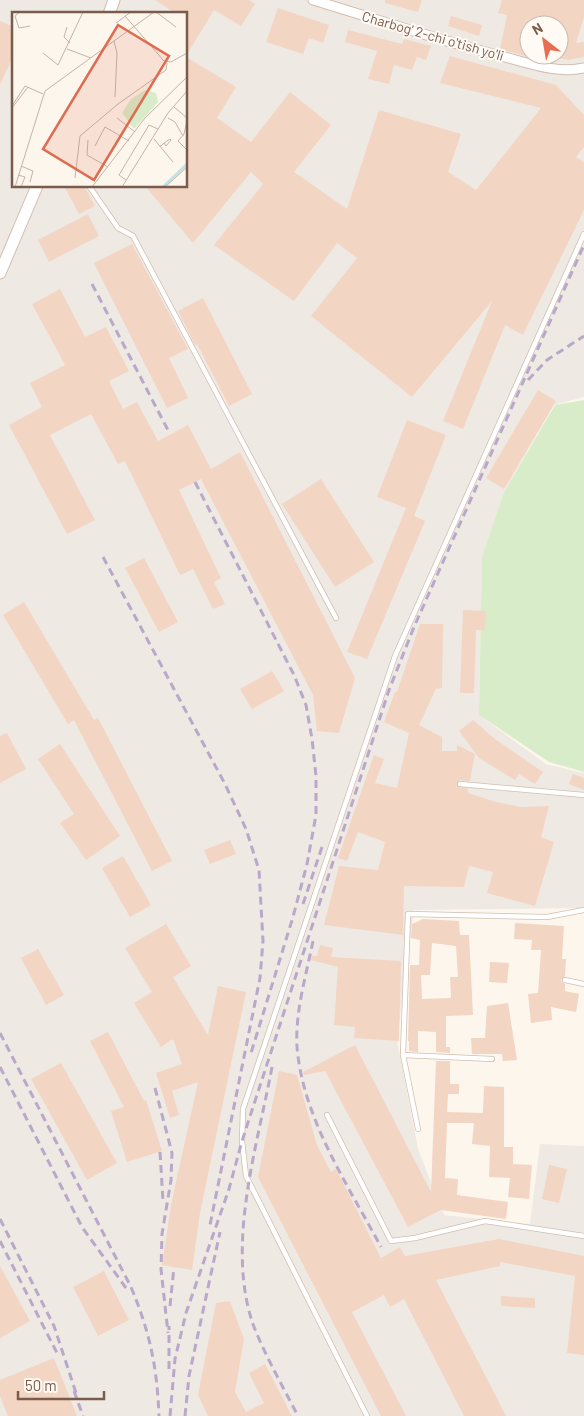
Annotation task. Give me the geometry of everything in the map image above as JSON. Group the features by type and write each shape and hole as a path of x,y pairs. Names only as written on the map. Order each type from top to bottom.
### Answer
{"street":[{"path":"110,12 114,0"},
{"name":"Charbog' 2-chi o'tish yo'li","path":"313,0 463,46 550,68 569,71 584,68"},
{"path":"0,273 37,188"}],"lane":[{"path":"90,188 118,228 134,236 336,618"},
{"path":"367,1416 246,1176 242,1141 243,1109 395,656 584,234"},
{"path":"460,784 584,795"},
{"path":"418,1129 403,1055 408,914 547,917 584,910"},
{"path":"565,980 584,984"},
{"path":"403,1055 492,1059"},
{"path":"327,1115 391,1241 415,1238 485,1221 584,1236"}],"shaded area":[{"path":"0,0 584,0 584,397 554,405 504,492 482,556 479,715 546,764 584,773 584,908 414,910 397,1040 418,1149 444,1215 530,1224 540,1144 584,1146 584,1416 0,1416"}],"green space":[{"path":"584,400 584,772 549,762 479,715 482,556 504,492 555,405"}],"building":[{"path":"155,0 249,0 255,4 241,26 214,10 188,53 188,12 174,12"},
{"path":"385,0 422,0 418,12 385,3"},
{"path":"502,0 584,0 584,17 576,43 584,42 584,57 569,60 569,15 519,15 519,54 500,49 507,15 498,13"},
{"path":"278,8 329,25 323,43 309,38 303,54 266,42"},
{"path":"451,16 482,25 479,36 448,26"},
{"path":"0,21 12,26 12,58 0,85"},
{"path":"348,30 402,44 404,39 431,46 426,60 417,57 412,70 394,65 389,84 368,79 377,51 345,42"},
{"path":"450,56 556,85 584,115 584,147 576,157 584,162 584,210 523,335 505,325 463,429 443,421 492,301 412,397 311,316 357,258 337,243 294,301 214,245 263,184 251,172 193,243 147,188 188,188 188,58 236,87 217,118 251,142 290,92 331,125 294,172 347,209 379,110 461,134 448,172 476,190 541,108 440,83"},
{"path":"65,188 85,188 95,206 79,214"},
{"path":"88,214 99,236 49,262 38,240"},
{"path":"132,244 188,349 169,358 188,398 167,408 94,263"},
{"path":"60,289 85,337 106,327 129,371 109,381 123,409 137,402 158,441 188,425 211,469 240,452 355,678 339,733 317,731 313,695 201,479 179,490 221,578 214,582 225,604 213,609 193,569 180,575 125,461 118,464 91,414 50,435 95,520 67,534 9,425 42,407 30,383 65,365 32,304"},
{"path":"203,298 252,394 229,406 178,311"},
{"path":"538,390 556,401 504,489 486,478"},
{"path":"407,420 446,435 414,516 425,521 367,659 347,652 406,508 377,497"},
{"path":"321,479 374,562 335,587 282,504"},
{"path":"144,558 178,622 159,632 125,568"},
{"path":"24,602 94,720 98,718 172,861 152,871 74,720 68,724 3,615"},
{"path":"463,610 486,611 485,630 476,630 474,693 460,693"},
{"path":"420,624 443,624 442,688 436,689 419,725 442,737 442,751 457,751 457,745 475,754 470,781 459,780 457,786 468,789 468,793 496,802 521,807 549,806 541,837 554,842 535,906 487,893 493,872 469,866 464,887 404,886 403,935 324,925 339,866 378,870 385,842 358,832 347,861 338,858 374,755 384,759 375,783 397,788 409,733 384,722 395,692 397,692"},
{"path":"272,671 284,691 252,709 240,689"},
{"path":"473,720 495,739 543,772 535,784 519,774 515,780 479,758 459,731"},
{"path":"7,733 26,769 0,783 0,736"},
{"path":"60,744 120,836 86,860 60,823 74,814 38,759"},
{"path":"573,774 584,778 584,790 569,784"},
{"path":"230,840 236,854 210,864 204,850"},
{"path":"123,856 151,905 130,917 102,868"},
{"path":"423,919 459,921 460,935 469,935 473,1015 446,1016 446,1047 450,1047 450,1053 436,1052 436,1032 418,1031 418,1052 409,1051 410,965 419,965 420,940 411,938 412,924","holes":["432,943 456,946 458,977 450,977 451,998 422,999 421,975 430,975"]},
{"path":"515,923 564,926 562,959 566,959 565,976 561,981 565,984 565,991 579,994 576,1012 551,1007 552,1020 531,1023 528,994 538,993 541,950 531,950 532,940 514,939"},
{"path":"166,924 191,966 173,977 208,1035 218,986 246,992 200,1213 192,1270 162,1265 171,1205 198,1082 172,1091 179,1115 170,1118 156,1073 182,1064 173,1039 161,1047 134,1003 152,992 125,948"},
{"path":"320,945 333,948 331,957 401,961 399,1041 354,1038 355,1027 334,1025 338,967 311,960 312,956 317,956"},
{"path":"38,949 64,995 46,1005 21,958"},
{"path":"490,962 509,963 507,983 489,982"},
{"path":"508,1003 517,1060 503,1061 502,1054 472,1054 471,1038 485,1038 487,1006"},
{"path":"108,1032 144,1101 146,1100 162,1151 127,1162 111,1111 124,1107 90,1041"},
{"path":"355,1045 431,1192 436,1061 450,1061 450,1084 459,1084 459,1094 448,1094 447,1112 483,1113 484,1086 504,1087 504,1147 513,1147 513,1164 532,1165 529,1199 508,1197 510,1178 489,1177 490,1146 472,1144 474,1123 447,1123 445,1178 458,1179 457,1195 508,1202 506,1219 441,1210 408,1227 325,1071 304,1075 303,1072"},
{"path":"61,1063 117,1163 87,1180 31,1079"},
{"path":"279,1071 297,1075 317,1145 331,1172 336,1169 381,1258 400,1247 405,1256 499,1239 584,1256 584,1355 567,1353 575,1276 500,1262 500,1266 436,1280 506,1416 464,1416 404,1299 390,1307 384,1295 352,1312 406,1416 381,1416 258,1177"},
{"path":"549,1165 567,1169 559,1203 542,1199"},
{"path":"0,1266 30,1321 0,1338"},
{"path":"104,1271 129,1320 98,1336 73,1287"},
{"path":"501,1296 535,1298 535,1308 501,1306"},
{"path":"230,1301 244,1339 235,1392 246,1412 264,1403 249,1373 265,1364 292,1416 208,1416 198,1395 216,1303"},
{"path":"54,1358 77,1416 8,1416 0,1396 0,1380"}],"railway":[{"path":"170,1416 175,1359 186,1313 229,1189 242,1141 389,690 414,627 584,245"},
{"path":"92,284 170,434"},
{"path":"528,380 547,360 584,336"},
{"path":"195,482 294,675 306,705 316,776 316,815 307,864 293,917 251,1053"},
{"path":"103,557 225,784 246,829 259,870 263,941 260,978 210,1225"},
{"path":"303,904 322,847"},
{"path":"313,941 298,1021 297,1047 301,1074 308,1100 329,1151 381,1247"},
{"path":"0,1033 131,1287 148,1335 154,1365 159,1416"},
{"path":"0,1067 82,1227 126,1288"},
{"path":"272,1067 252,1164 243,1231 242,1264 246,1296 254,1327 269,1361 298,1416"},
{"path":"155,1088 172,1153 171,1180 162,1234 161,1269 168,1333"},
{"path":"160,1152 163,1201"},
{"path":"0,1219 54,1326 77,1396"},
{"path":"185,1416 189,1376 220,1232"},
{"path":"0,1241 57,1353"},
{"path":"170,1306 174,1267"},
{"path":"169,1326 169,1369"},
{"path":"74,1391 83,1416"}]}
